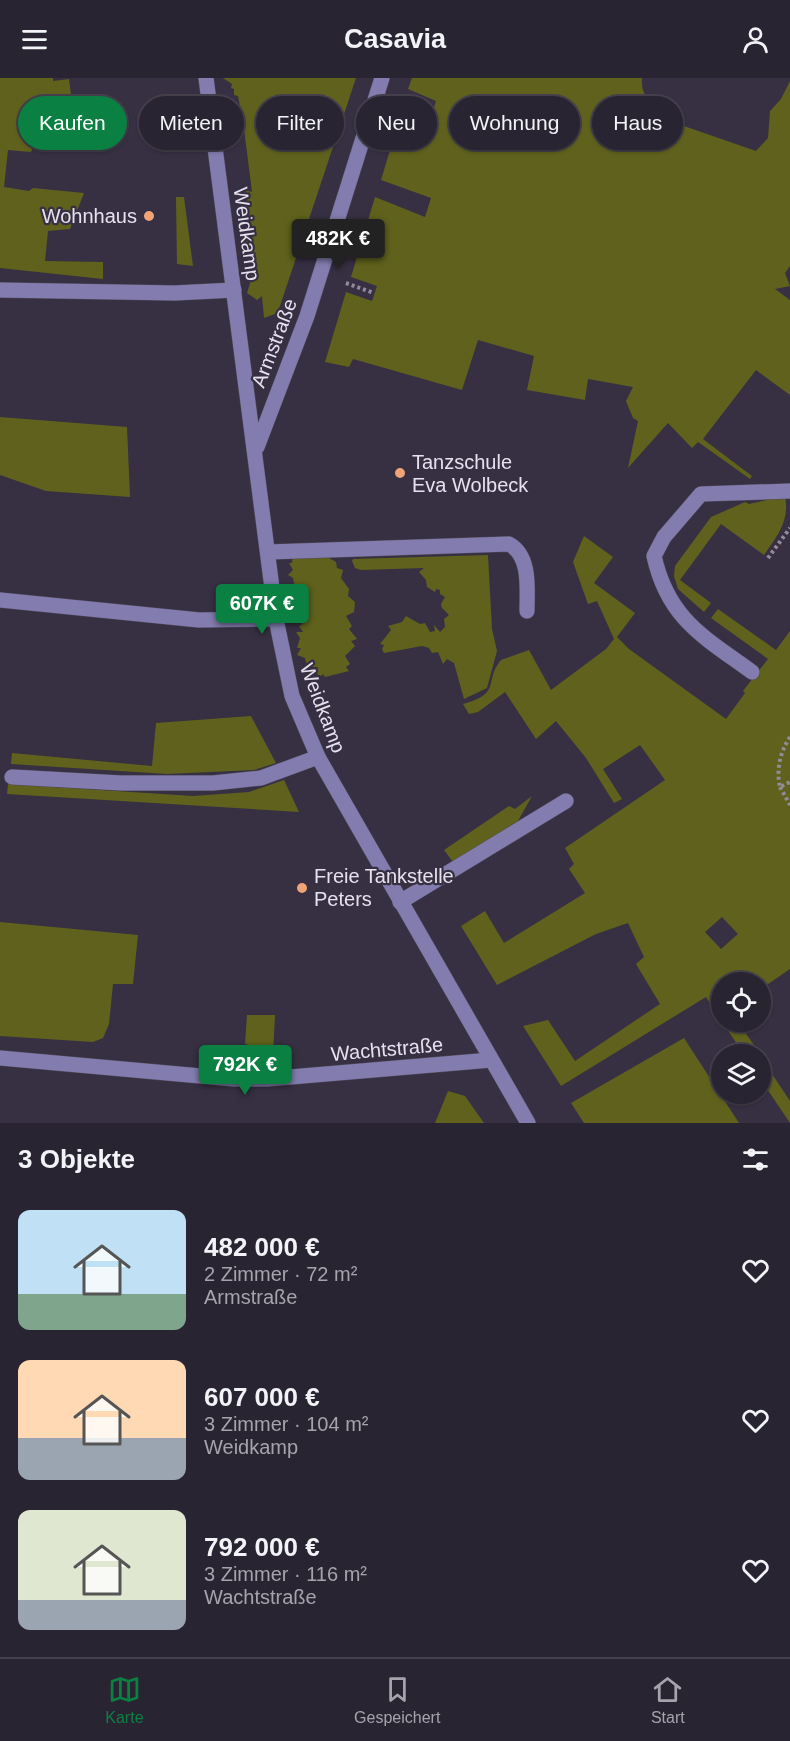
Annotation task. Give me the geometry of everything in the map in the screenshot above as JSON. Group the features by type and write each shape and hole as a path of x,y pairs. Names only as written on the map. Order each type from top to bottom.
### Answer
{"street":[{"name":"Weidkamp","path":"206,78 256,449 276,619 292,696 318,757 528,1123"},
{"name":"Armstraße","path":"256,449 307,316 382,78"},
{"path":"0,290 175,293 234,290"},
{"path":"752,672 681,617 669,596 654,556 664,537 701,494 790,491"},
{"path":"268,552 509,544 522,556 527,611"},
{"path":"0,600 199,620 276,619"},
{"path":"12,777 121,783 213,783 261,778 318,757"},
{"path":"400,902 566,801"},
{"name":"Wachtstraße","path":"0,1058 234,1079 267,1079 491,1060"}],"path":[{"path":"768,558 790,528"},
{"path":"790,737 781,757 778,779 790,805"},
{"path":"780,787 790,782"}],"shaded area":[{"path":"0,78 53,78 53,81 69,79 71,96 18,96 18,150 32,150 31,152 8,150 4,187 29,191 33,188 84,193 70,229 48,231 45,261 103,262 103,279 0,268"},
{"path":"223,78 356,78 344,114 344,96 256,96 256,150 332,150 280,306 275,314 264,318 262,296 257,300 247,293 251,280 254,279 247,271 249,264 243,259 247,248 239,245 243,238 240,229 249,228 244,220 247,214 243,204 248,203 243,195 245,190 252,192 244,129 244,96 234,95 232,84"},
{"path":"412,78 642,78 646,96 592,96 592,150 683,150 683,126 756,151 768,138 770,111 781,99 790,81 790,266 785,273 790,286 775,289 790,300 790,395 756,370 703,439 752,476 750,479 698,442 692,448 668,423 628,468 638,421 633,418 626,401 633,387 588,379 585,400 527,390 534,356 478,340 462,390 353,359 349,367 325,362 346,292 372,301 377,286 351,277 375,197 425,217 431,198 381,180 390,150 437,150 437,96 424,96 408,89"},
{"path":"176,197 184,197 193,266 177,264"},
{"path":"0,417 127,427 130,497 46,491 0,475"},
{"path":"785,496 784,520 764,555 721,524 680,580 711,603 704,612 678,589 674,576 675,566 711,517 745,502 749,504"},
{"path":"584,536 613,557 594,583 635,613 617,637 629,649 726,719 745,693 743,691 768,659 711,618 718,609 776,650 790,631 790,969 771,982 771,972 711,972 711,1005 706,997 561,1086 523,1026 548,1020 575,1061 660,1004 636,964 644,957 628,923 596,934 497,985 461,926 485,911 504,943 585,893 569,869 574,864 565,848 665,780 640,745 603,769 622,799 614,803 586,758 556,721 536,739 505,692 478,712 469,714 463,704 483,696 488,691 501,660 529,650 551,690 606,649 614,639 597,601 588,604 573,562","holes":["722,917 738,934 721,949 705,932"]},
{"path":"331,554 329,558 336,562 337,568 343,570 341,578 349,589 348,596 355,602 354,612 346,616 352,626 349,629 357,639 351,641 355,646 345,656 350,664 346,667 349,671 325,677 323,674 321,676 317,674 318,667 307,667 305,658 297,655 301,648 297,648 300,638 296,632 303,632 299,626 303,624 289,612 298,603 289,593 290,584 294,584 293,578 288,575 293,570 289,563 292,563 293,555"},
{"path":"488,555 492,629 497,651 487,688 464,699 454,663 447,659 443,664 438,652 432,653 429,648 422,646 384,653 382,649 384,645 380,644 391,630 388,626 402,622 406,616 420,624 425,623 430,632 435,631 434,625 440,632 445,627 444,619 449,615 441,604 445,597 440,594 440,590 436,589 435,592 427,587 426,580 419,572 424,568 361,570 355,568 352,561 353,559"},
{"path":"251,716 276,763 254,770 167,774 11,764 12,753 152,766 156,723"},
{"path":"284,780 299,812 7,794 8,784 193,796 249,792"},
{"path":"532,796 518,821 453,862 444,850 509,806 515,809"},
{"path":"0,922 138,935 133,984 113,984 109,1024 103,1038 93,1042 0,1036"},
{"path":"247,1015 275,1015 273,1056 248,1057 249,1045 245,1044"},
{"path":"729,1032 745,1032 753,1044 737,1044"},
{"path":"684,1038 711,1080 711,1104 727,1104 739,1123 584,1123 571,1103"},
{"path":"771,1072 790,1101 790,1123 771,1095"},
{"path":"448,1091 465,1096 484,1123 435,1123"}],"place":[{"name":"Wohnhaus","path":"149,216"},
{"name":"Tanzschule Eva Wolbeck","path":"400,473"},
{"name":"Freie Tankstelle Peters","path":"302,888"}]}
